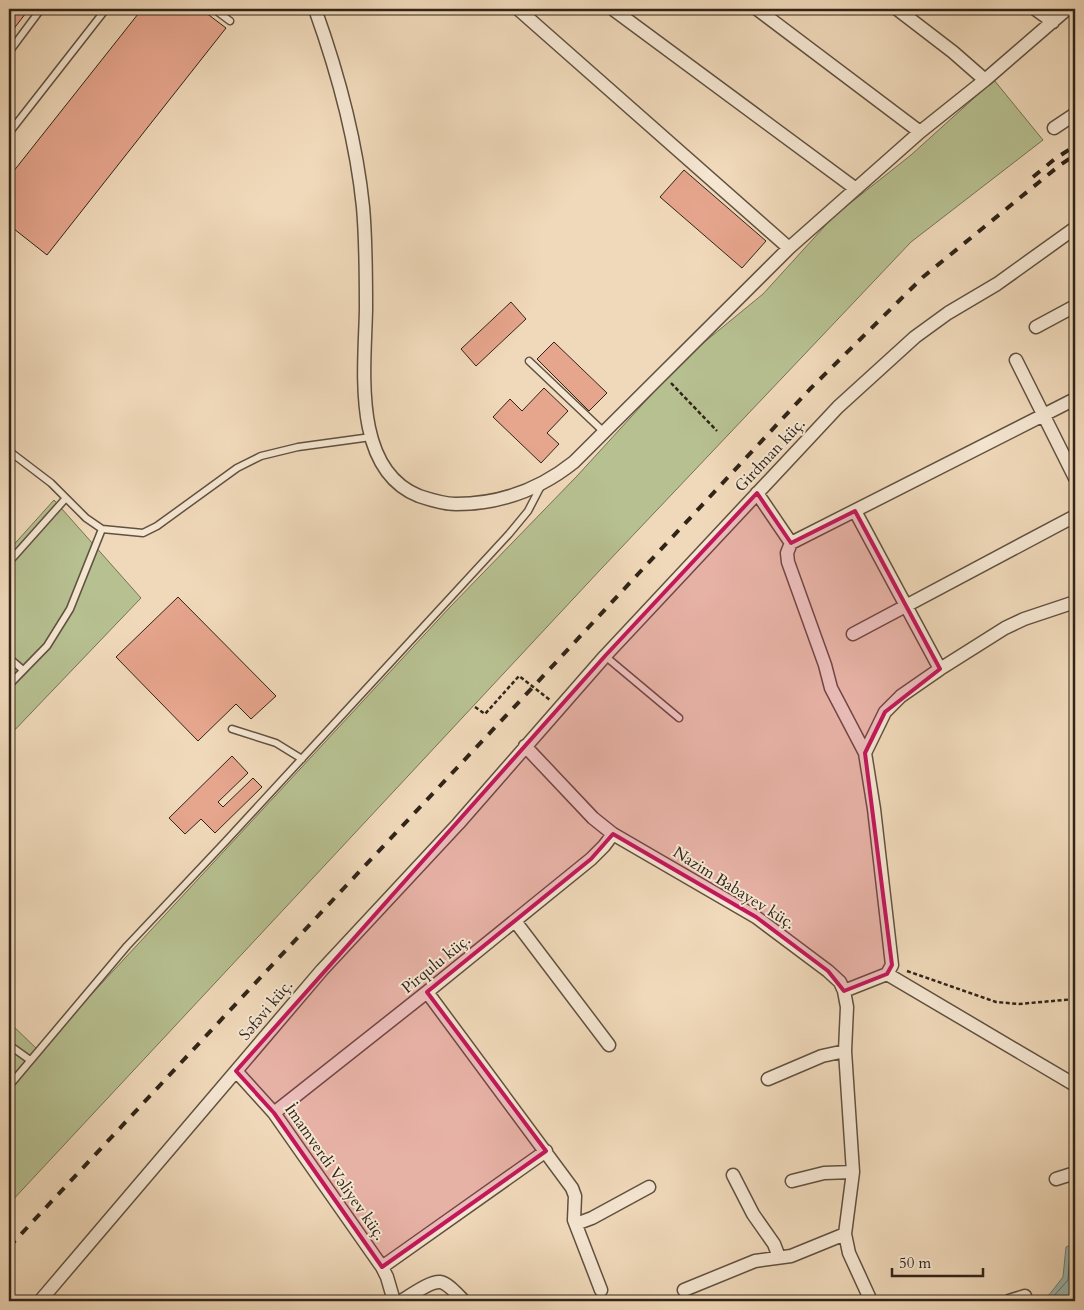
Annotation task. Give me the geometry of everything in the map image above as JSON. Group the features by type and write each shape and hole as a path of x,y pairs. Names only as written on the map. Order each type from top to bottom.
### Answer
{"street":[{"path":"315,9 344,99 360,182 363,210 366,301 364,386 366,412 371,436 378,457 390,475 409,492 430,500 450,504 475,504 502,500 541,485 574,462 789,248 920,132 985,80 1067,9"},
{"path":"518,9 789,248"},
{"path":"757,9 920,132"},
{"path":"897,9 953,52 985,80"},
{"path":"1035,9 1053,22"},
{"path":"614,10 856,189"},
{"path":"1054,128 1075,114"},
{"name":"Girdman küç.","path":"525,746 605,656 838,407 915,337 948,313 997,284 1075,228"},
{"path":"1036,327 1075,306"},
{"path":"1016,360 1075,478"},
{"path":"889,970 874,809 865,753 831,688 825,665 788,562 788,553 792,543 1075,399"},
{"path":"757,493 792,543"},
{"path":"855,511 940,668"},
{"path":"853,634 1075,516"},
{"path":"865,753 885,712 901,696 940,668 1004,628 1024,619 1075,602"},
{"name":"Nazim Babayev küç.","path":"525,746 593,818 613,834 756,917 828,971 840,982 844,991"},
{"name":"Səfəvi küç.","path":"40,1301 322,970 421,865 525,746"},
{"name":"Pirqulu küç.","path":"274,1113 427,992 591,858 613,834"},
{"path":"514,921 610,1045"},
{"path":"871,1301 849,1252 845,1234 853,1172 845,1051 847,1007 844,991 889,970"},
{"path":"889,970 1075,1085"},
{"path":"427,992 572,1188 575,1196 576,1224 601,1290"},
{"path":"768,1079 822,1056 845,1051"},
{"name":"İmamverdi Vəliyev küç.","path":"236,1071 274,1113 382,1267 388,1277 394,1301"},
{"path":"382,1267 546,1151"},
{"path":"792,1181 824,1173 853,1172"},
{"path":"1056,1179 1075,1173"},
{"path":"733,1175 752,1214 774,1244 779,1257"},
{"path":"576,1224 592,1218 649,1187"},
{"path":"684,1290 755,1261 799,1253 845,1234"},
{"path":"401,1301 431,1284 439,1282 446,1284 464,1301"},
{"path":"1009,1301 1024,1296"}],"lane":[{"path":"9,52 41,9"},
{"path":"9,132 106,9"},
{"path":"214,9 230,21"},
{"path":"529,361 605,433"},
{"path":"9,451 51,483 86,518 102,529 143,532 157,526 237,468 261,456 298,447 371,436"},
{"path":"9,1086 127,946 509,534 528,511 541,485"},
{"path":"9,562 66,498"},
{"path":"9,685 47,646 70,609 102,529"},
{"path":"605,656 679,718"},
{"path":"9,658 23,670"},
{"path":"232,729 276,743 302,758"},
{"path":"9,1044 30,1060"}],"path":[{"path":"663,374 716,431"},
{"path":"475,707 485,714 519,676 559,708"},
{"path":"889,970 996,1002 1020,1004 1075,999"}],"highlighted area":[{"path":"757,493 791,543 855,511 940,669 885,712 865,753 892,965 887,974 844,991 828,971 756,917 613,834 591,859 427,992 546,1151 382,1267 274,1113 236,1071 605,656"}],"green space":[{"path":"994,80 1043,140 911,242 601,569 9,1204 9,1022 39,1051 450,607 577,476 685,358 763,294 834,216 911,155"},
{"path":"54,500 141,598 9,736 9,550"}],"water":[{"path":"1075,1243 1075,1301 1030,1301 1049,1295 1063,1277 1066,1247"}],"building":[{"path":"9,9 29,9 9,35"},
{"path":"142,9 201,9 226,28 47,255 9,225 9,177"},
{"path":"684,170 766,241 742,268 660,197"},
{"path":"511,302 526,319 476,366 461,349"},
{"path":"554,342 607,393 589,411 537,359"},
{"path":"544,388 568,411 547,433 559,444 541,463 493,417 510,399 522,411"},
{"path":"178,597 276,696 251,719 236,704 198,741 116,657"},
{"path":"232,756 248,773 218,802 223,807 253,778 262,787 215,833 201,819 185,834 169,818"}],"railway":[{"path":"1033,177 1056,158 1075,146"},
{"path":"9,1247 810,389 923,277 1060,165 1075,155"}]}
